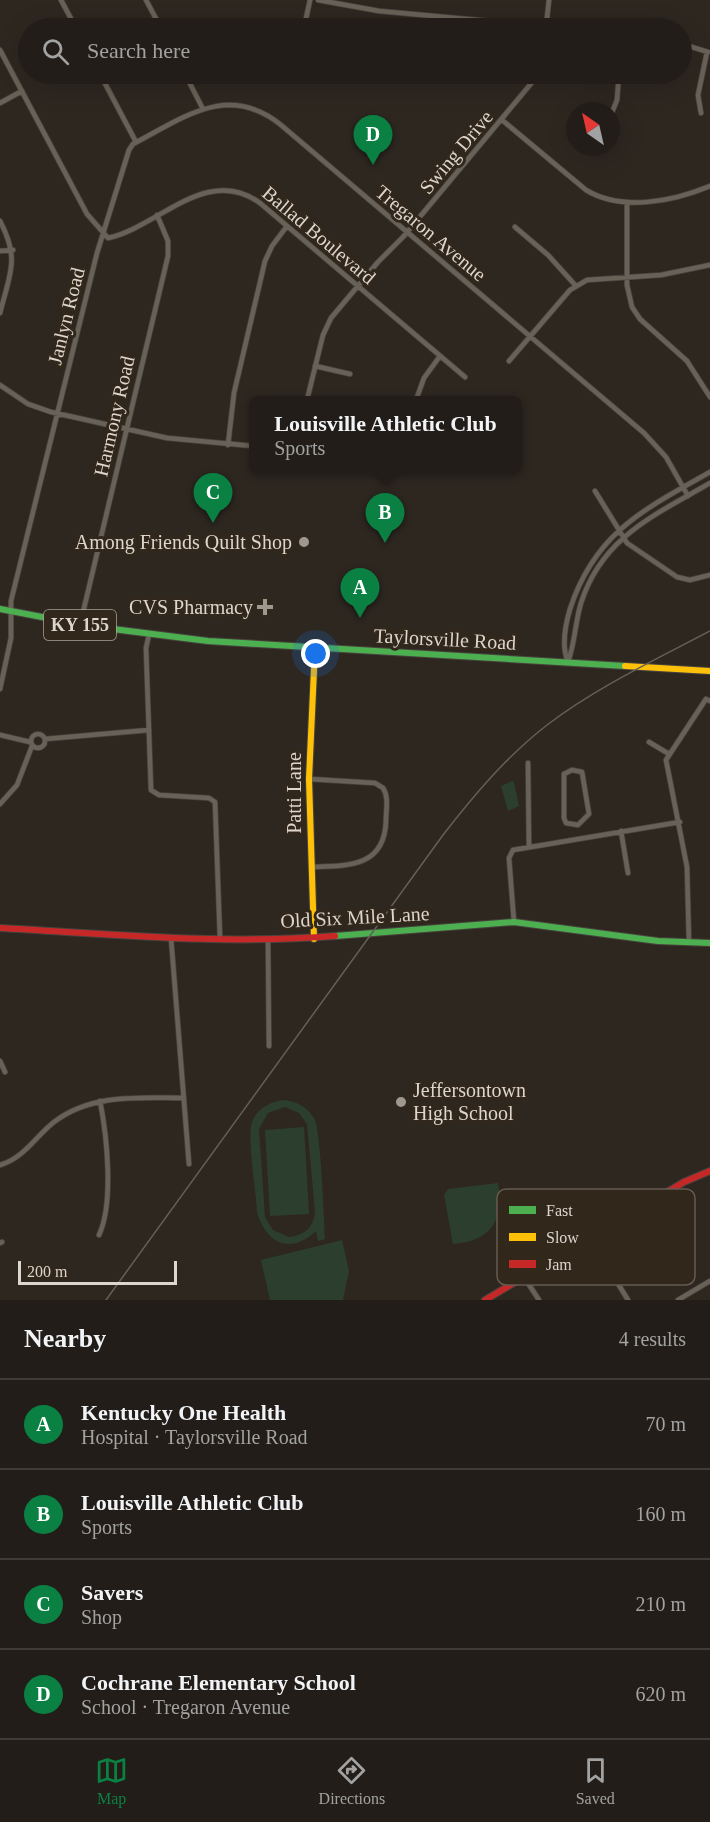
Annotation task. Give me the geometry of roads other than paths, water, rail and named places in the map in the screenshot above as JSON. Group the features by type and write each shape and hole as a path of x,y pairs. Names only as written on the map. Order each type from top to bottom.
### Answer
{"street":[{"path":"61,0 71,18"},
{"path":"146,0 156,18"},
{"path":"306,18 310,0"},
{"path":"318,0 379,11 448,18"},
{"path":"547,18 549,0"},
{"path":"692,47 709,52 698,95 701,113"},
{"path":"0,50 18,84"},
{"path":"18,84 87,214 103,233"},
{"path":"103,233 129,150 136,142 105,84"},
{"path":"190,84 203,109"},
{"name":"Swing Drive","path":"308,396 325,328 357,286 407,232 531,84"},
{"path":"615,102 618,84"},
{"path":"0,103 22,91"},
{"name":"Tregaron Avenue","path":"136,142 203,109 229,104 250,107 267,114 656,444 688,496"},
{"path":"502,120 586,190 602,198 627,202 678,196 710,186"},
{"name":"Ballad Boulevard","path":"103,233 108,238 119,236 200,193 227,189 252,197 465,377"},
{"path":"627,202 628,295 634,311 687,361 710,397"},
{"name":"Harmony Road","path":"80,625 168,256 168,241 157,215"},
{"path":"0,221 13,250 13,259 0,313"},
{"path":"228,445 234,393 265,261 272,246 287,226"},
{"path":"515,227 548,255 576,286"},
{"name":"Janlyn Road","path":"0,689 11,638 11,601 103,233"},
{"path":"0,252 13,250"},
{"path":"509,361 576,286 592,278 677,273 710,265"},
{"path":"417,396 424,378 440,356"},
{"path":"315,366 350,374"},
{"path":"0,385 33,406 57,414 188,442 249,446"},
{"path":"568,662 564,652 572,605 588,566 618,529 710,472"},
{"path":"568,662 575,625 585,592 602,561 636,525 710,483"},
{"path":"595,490 627,543 676,577 690,580 710,575"},
{"name":"Taylorsville Road","path":"0,609 80,625 149,635 315,648 710,671"},
{"path":"149,635 146,648 153,793 209,798 215,802 220,938"},
{"name":"Patti Lane","path":"314,939 309,780 315,648"},
{"path":"689,943 687,867 666,760 706,699 710,701"},
{"path":"0,804 17,785 31,744 31,737 38,733 45,739 149,730"},
{"path":"0,735 41,747 45,739"},
{"path":"649,742 669,754"},
{"path":"526,847 528,763"},
{"path":"572,770 582,772 589,814 578,825 566,823 564,818 564,774 572,770"},
{"path":"309,780 375,783 383,788 386,795 386,832 382,845 376,853 363,861 311,867"},
{"path":"514,922 509,856 513,850 680,822"},
{"path":"578,825 581,838"},
{"path":"621,831 628,873"},
{"name":"Old Six Mile Lane","path":"0,928 171,938 314,939 514,922 689,943 710,943"},
{"path":"171,938 189,1164"},
{"path":"267,939 269,1046"},
{"path":"0,1061 5,1072"},
{"path":"0,1165 20,1156 56,1120 72,1111 100,1101 184,1098"},
{"path":"99,1235 104,1219 108,1155 100,1101"},
{"path":"672,1189 710,1171"},
{"path":"678,1300 710,1281"},
{"path":"484,1300 509,1285"},
{"path":"530,1285 539,1300"},
{"path":"619,1285 628,1300"}],"railway":[{"path":"106,1300 443,835 491,777 532,737 566,711 627,675 710,631"}],"place":[{"name":"Cochrane Elementary School","path":"373,165"},
{"name":"Savers","path":"213,523"},
{"name":"Among Friends Quilt Shop","path":"304,542"},
{"name":"Louisville Athletic Club","path":"385,543"},
{"name":"CVS Pharmacy","path":"265,607"},
{"name":"Kentucky One Health","path":"360,618"},
{"name":"Jeffersontown High School","path":"401,1102"}]}
